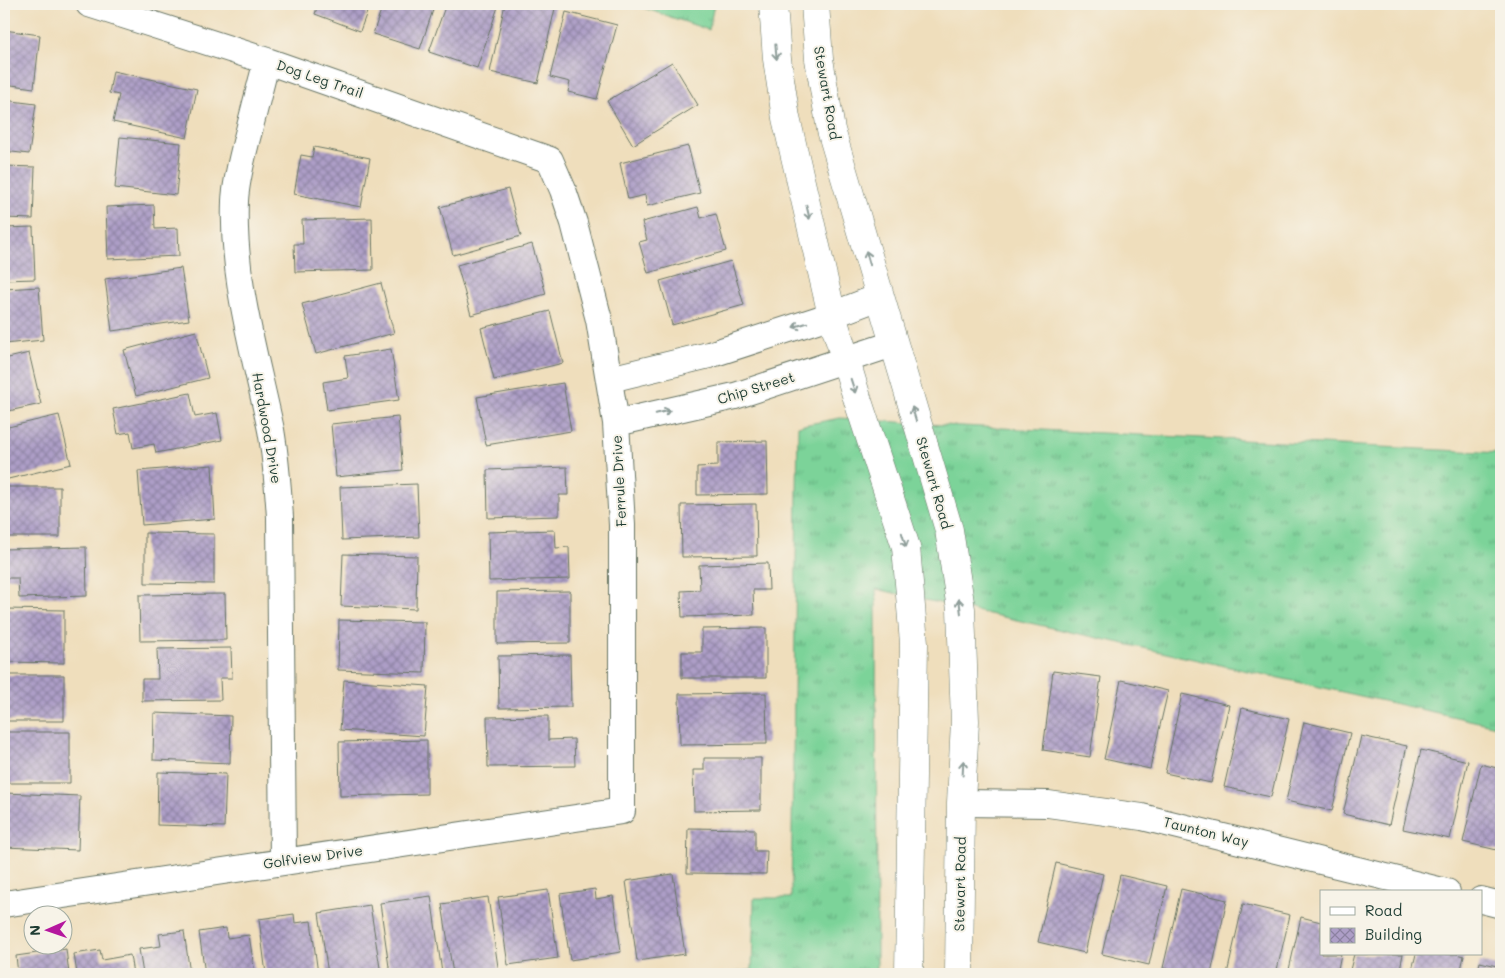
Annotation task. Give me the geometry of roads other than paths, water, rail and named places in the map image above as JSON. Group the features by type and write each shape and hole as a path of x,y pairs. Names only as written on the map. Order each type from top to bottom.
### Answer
{"street":[{"name":"Dog Leg Trail","path":"89,4 267,61 550,160"},
{"path":"773,4 777,59 786,118 832,315 906,547 914,642 909,974"},
{"name":"Stewart Road","path":"816,4 820,59 831,130 949,530 961,609 965,721 961,803 959,974"},
{"name":"Hardwood Drive","path":"267,61 239,169 235,200 235,234 238,274 244,308 271,432 278,477 283,862"},
{"name":"Ferrule Drive","path":"550,160 574,223 599,320 616,423 622,525 622,811"},
{"path":"610,379 709,355 832,315 880,297"},
{"name":"Chip Street","path":"616,423 735,396 893,344"},
{"name":"Taunton Way","path":"961,803 1048,804 1142,816 1439,890"},
{"name":"Golfview Drive","path":"4,904 622,811"},
{"path":"1482,900 1501,905"}]}
